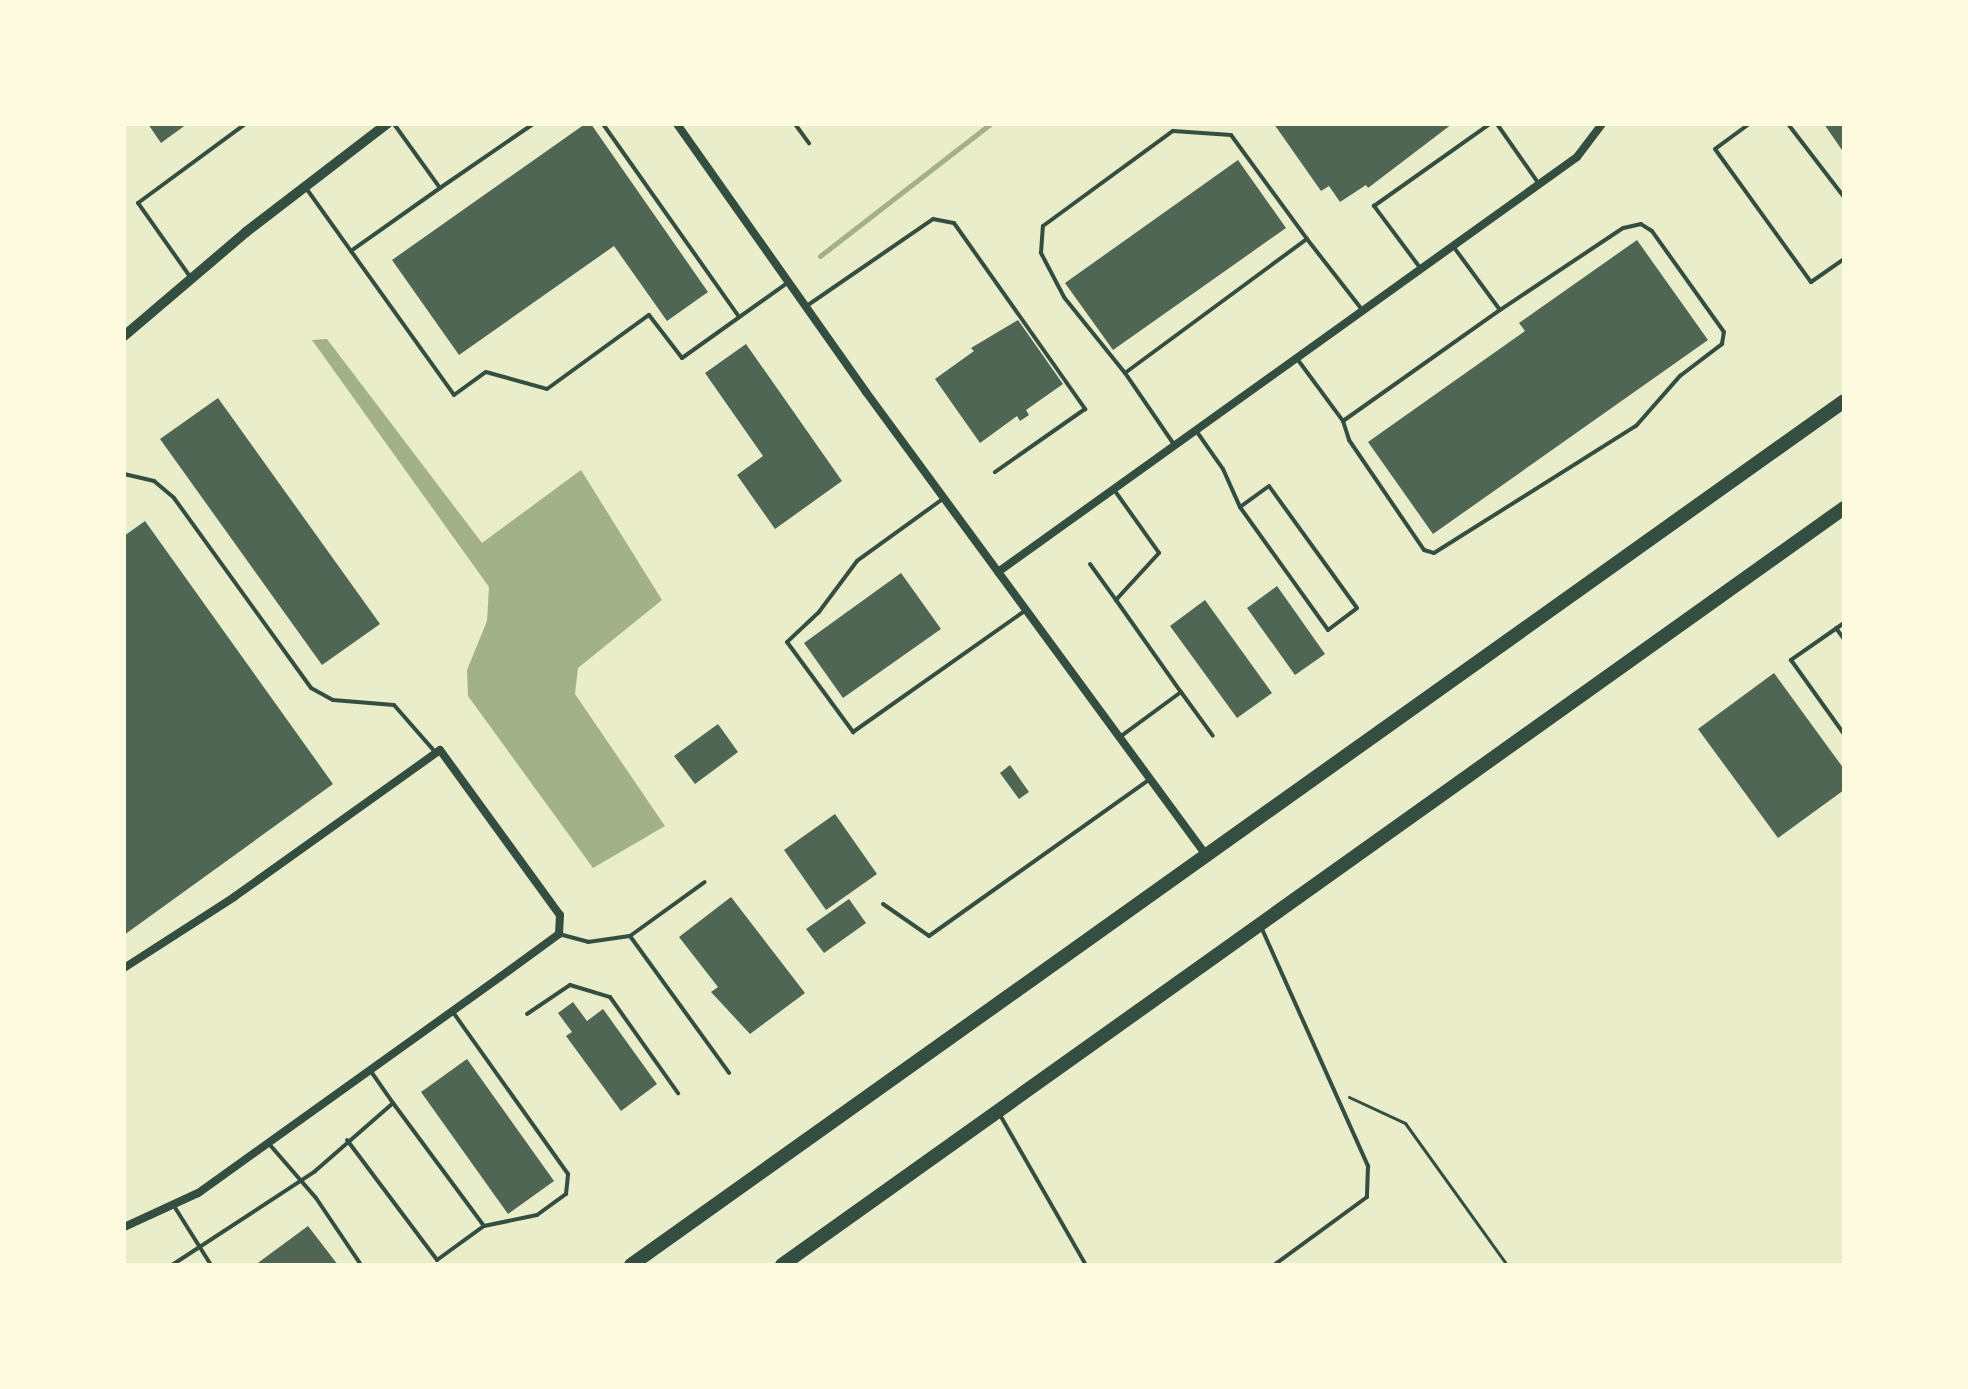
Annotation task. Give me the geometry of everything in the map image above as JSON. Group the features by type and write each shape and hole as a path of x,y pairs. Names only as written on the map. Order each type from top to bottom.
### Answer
{"highway":[{"path":"631,1265 1844,401"},
{"path":"782,1265 1844,508"}],"street":[{"path":"124,336 304,187 387,124"},
{"path":"677,124 944,498 1206,855"},
{"path":"998,572 1577,157 1602,124"},
{"path":"124,968 440,750 560,915 559,934 268,1143 174,1206 124,1227"}],"lane":[{"path":"192,279 138,203 245,124"},
{"path":"394,124 440,188"},
{"path":"351,251 533,124"},
{"path":"603,124 739,317"},
{"path":"795,124 809,143"},
{"path":"1421,269 1374,206 1490,124"},
{"path":"1497,124 1539,184"},
{"path":"1749,124 1715,149 1811,282 1844,259"},
{"path":"1788,124 1844,197"},
{"path":"1175,445 1125,373 1064,297 1041,253 1043,226 1173,131 1231,135 1363,311"},
{"path":"304,187 454,395 486,372 547,389 649,315 682,358 788,282"},
{"path":"806,307 933,219 954,223 1085,409 995,472"},
{"path":"1296,358 1343,421 1349,440 1424,550 1434,553 1636,426 1680,376 1722,344 1724,332 1652,231 1641,224 1623,228 1343,421"},
{"path":"1125,373 1307,239"},
{"path":"1453,246 1500,310"},
{"path":"1195,431 1223,469 1240,507 1328,630 1357,608 1269,486 1240,507"},
{"path":"124,474 154,481 174,498 311,688 333,700 394,705 436,753"},
{"path":"1114,489 1159,553 1116,600"},
{"path":"944,498 857,561 819,612 787,642 843,719 853,732 1026,610"},
{"path":"1090,564 1213,736"},
{"path":"1844,623 1791,660 1844,734"},
{"path":"1836,628 1844,639"},
{"path":"1119,737 1181,692"},
{"path":"883,904 929,936 1150,779"},
{"path":"559,934 588,942 630,936 705,882"},
{"path":"1259,923 1338,1092 1368,1166 1367,1197 1274,1265"},
{"path":"630,936 729,1073"},
{"path":"527,1014 570,985 610,997 678,1093"},
{"path":"347,1140 437,1260 484,1226 537,1215 566,1194 568,1174 452,1011"},
{"path":"370,1070 484,1226"},
{"path":"172,1265 298,1183 393,1103"},
{"path":"997,1110 1086,1265"},
{"path":"268,1143 298,1183 316,1198 361,1265"},
{"path":"174,1206 211,1265"}],"path":[{"path":"1338,1092 1405,1123 1507,1265"}],"shaded area":[{"path":"327,339 482,543 581,470 662,600 578,668 575,694 665,826 593,868 468,696 467,670 487,621 489,587 312,340"}],"building":[{"path":"148,124 187,124 161,143"},
{"path":"585,124 591,124 708,292 667,321 614,246 459,355 392,260"},
{"path":"1274,124 1452,124 1368,188 1366,185 1340,202 1329,186 1321,191"},
{"path":"1824,124 1844,124 1844,153"},
{"path":"1238,160 1286,228 1113,350 1065,283"},
{"path":"1637,240 1708,340 1433,534 1368,442 1525,331 1519,323"},
{"path":"1018,320 1063,384 1026,410 1029,415 1020,421 1017,416 980,443 935,379 974,351 971,348"},
{"path":"746,344 842,481 775,529 737,475 763,456 705,373"},
{"path":"218,398 380,624 322,665 160,439"},
{"path":"145,521 333,784 124,935 124,536"},
{"path":"901,573 941,629 843,698 804,643"},
{"path":"1277,586 1325,654 1295,675 1247,608"},
{"path":"1205,600 1272,693 1237,718 1170,626"},
{"path":"1774,673 1844,769 1844,790 1778,838 1698,729"},
{"path":"718,724 738,752 695,784 674,756"},
{"path":"1010,765 1029,792 1019,799 1000,773"},
{"path":"835,814 877,874 826,910 784,850"},
{"path":"731,897 805,993 750,1034 711,992 718,987 679,937"},
{"path":"849,899 866,923 824,953 806,929"},
{"path":"573,1002 587,1021 603,1009 657,1084 621,1111 566,1036 572,1032 558,1013"},
{"path":"467,1059 554,1181 508,1214 421,1092"},
{"path":"308,1226 338,1265 255,1265"}],"waterway":[{"path":"820,256 990,124"}]}
